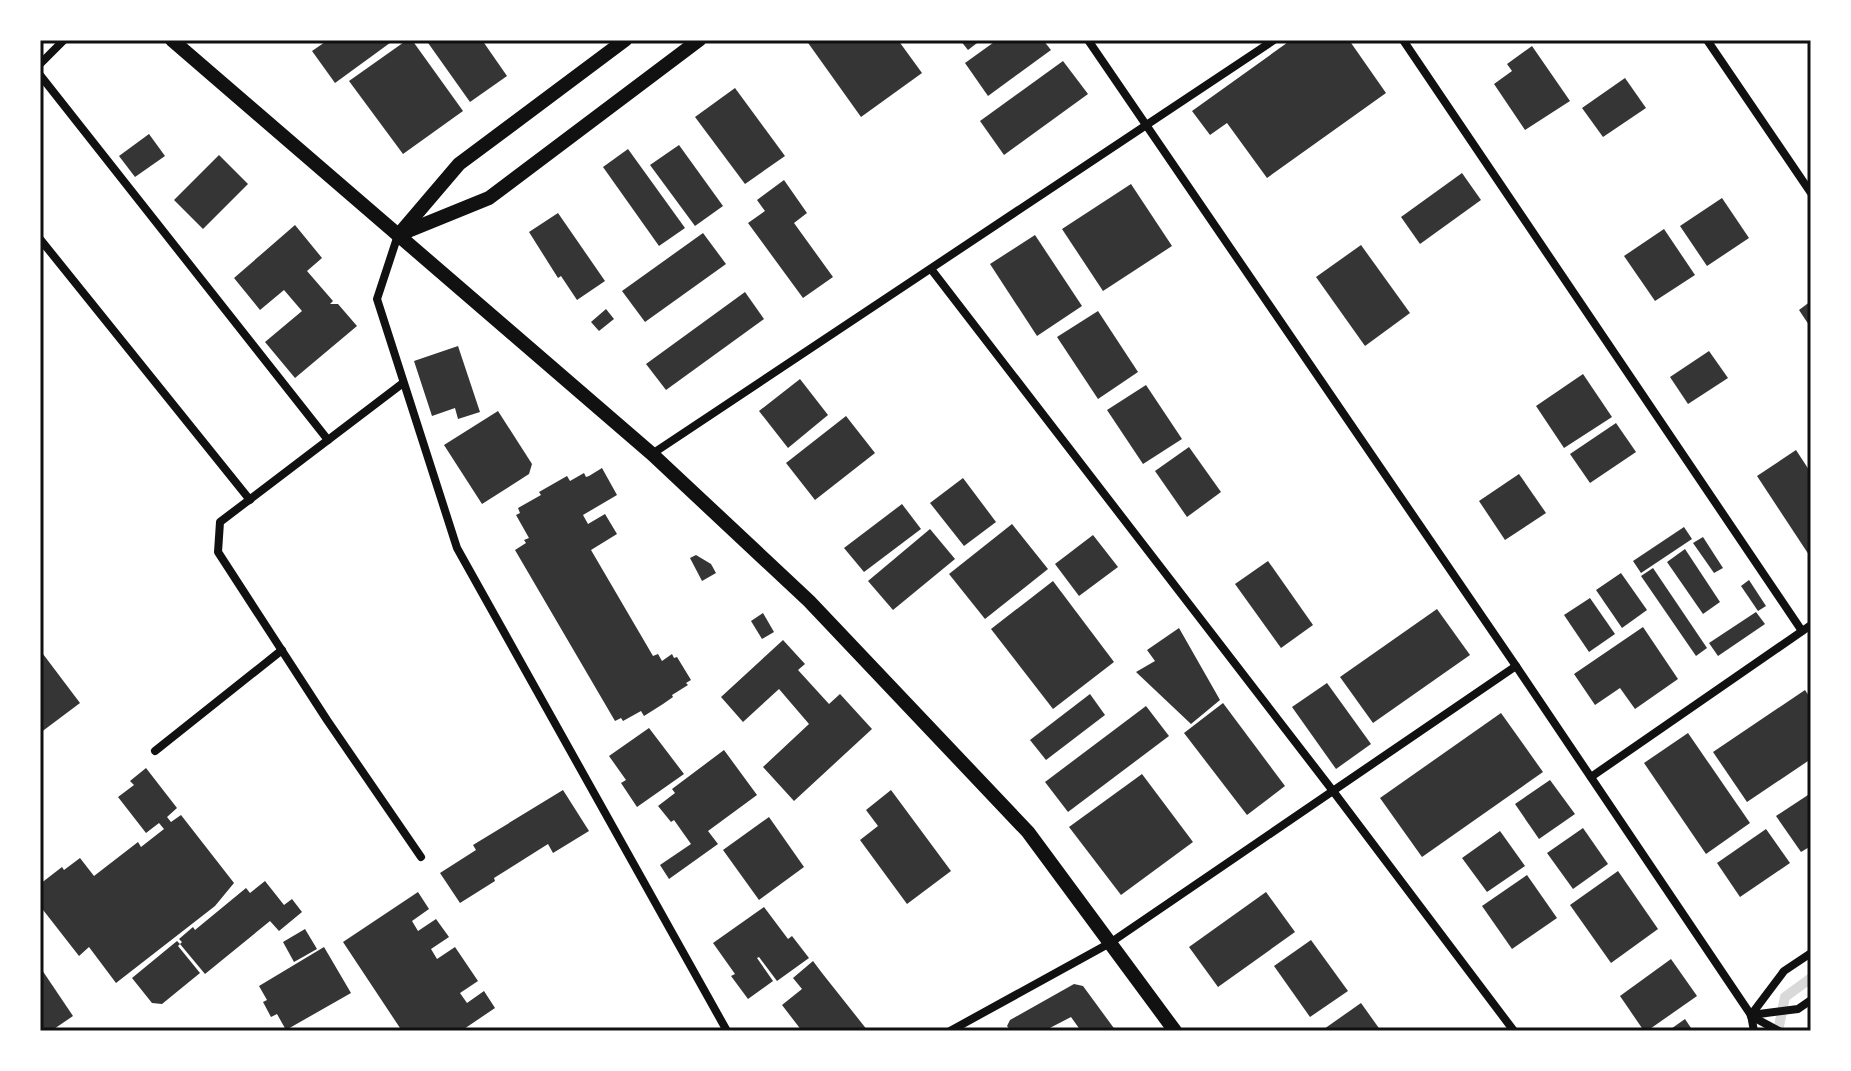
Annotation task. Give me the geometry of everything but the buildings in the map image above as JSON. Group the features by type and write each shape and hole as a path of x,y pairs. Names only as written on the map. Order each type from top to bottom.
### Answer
{"street":[{"path":"40,64 64,40"},
{"path":"172,40 652,454 809,601 1028,832 1175,1031"},
{"path":"625,40 459,164 398,235 377,299 457,548 727,1031"},
{"path":"398,235 489,198 699,40"},
{"path":"1088,40 1751,1015 1754,1031"},
{"path":"652,454 1274,40"},
{"path":"1403,40 1802,631"},
{"path":"1707,40 1811,193"},
{"path":"40,75 328,440"},
{"path":"40,239 250,500"},
{"path":"931,269 1514,1031"},
{"path":"403,383 220,522 218,552 421,857"},
{"path":"1591,777 1811,625"},
{"path":"155,751 282,650"},
{"path":"950,1031 1110,943 1516,666"},
{"path":"1751,1015 1784,971 1811,953"},
{"path":"1751,1015 1798,1009 1811,1000"},
{"path":"1751,1015 1779,1031"}],"waterway":[{"path":"1778,1031 1785,997 1811,978"}]}
